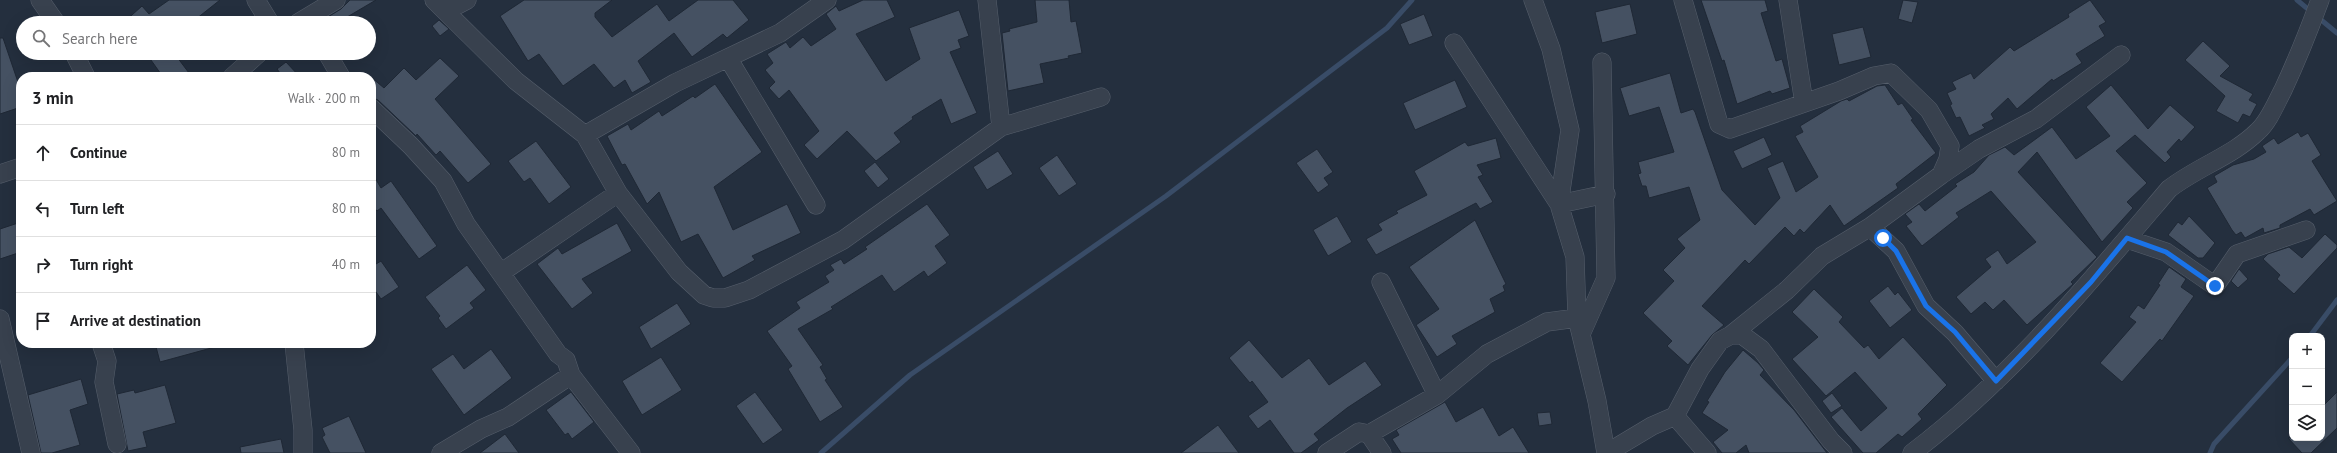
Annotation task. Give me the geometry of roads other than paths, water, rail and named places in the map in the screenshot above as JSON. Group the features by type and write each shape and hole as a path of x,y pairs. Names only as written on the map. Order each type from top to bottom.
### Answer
{"street":[{"path":"40,0 51,16"},
{"path":"256,0 266,16"},
{"path":"313,16 336,0"},
{"path":"440,6 467,0"},
{"path":"585,135 675,83 780,33 828,0"},
{"path":"987,0 1001,127"},
{"path":"1533,0 1551,49 1570,130 1559,204"},
{"path":"1683,0 1719,124 1730,128 1804,103 1874,76 1891,73 1929,110 1950,146 1948,159 1941,175"},
{"path":"1788,0 1804,103"},
{"path":"1912,453 1986,393 2091,282 2169,189 2184,177 2237,147 2259,131 2277,103 2302,49 2319,2"},
{"path":"440,6 516,81 585,135 618,193 679,272 704,295 713,298 725,298 749,290 843,240 1001,127 1100,97"},
{"path":"1454,43 1559,204 1575,258 1579,325 1607,453 1652,426 1675,416 1700,370 1720,341 1731,335 1787,290 1822,256 1870,227 1979,149 2036,119 2121,55"},
{"path":"728,58 816,205"},
{"path":"78,60 84,72"},
{"path":"238,72 251,60"},
{"path":"331,60 338,72"},
{"path":"1579,325 1606,278 1606,194 1602,62"},
{"path":"376,113 444,181 466,224 502,272 558,354 566,360 570,375 631,453"},
{"path":"0,174 16,169"},
{"path":"502,272 618,193"},
{"path":"1559,204 1606,194"},
{"path":"1870,227 1896,251 1926,306 1955,332 1996,381"},
{"path":"2127,238 2166,252 2215,286 2237,254 2306,230"},
{"path":"1381,282 1437,396"},
{"path":"0,319 31,453"},
{"path":"1327,453 1359,432 1369,434 1437,396 1487,354 1547,322 1579,325"},
{"path":"1731,335 1742,335 1761,349 1831,441 1843,453"},
{"path":"103,348 107,361 104,382 117,444"},
{"path":"295,348 303,430 303,453"},
{"path":"442,453 481,430 508,417 570,375"},
{"path":"1675,416 1706,453"},
{"path":"1369,434 1382,453"}],"waterway":[{"path":"821,453 910,375 1166,196 1387,28 1412,0"},
{"path":"2297,0 2337,33"},
{"path":"2312,333 2337,300"},
{"path":"2210,453 2214,444 2289,361"}]}
